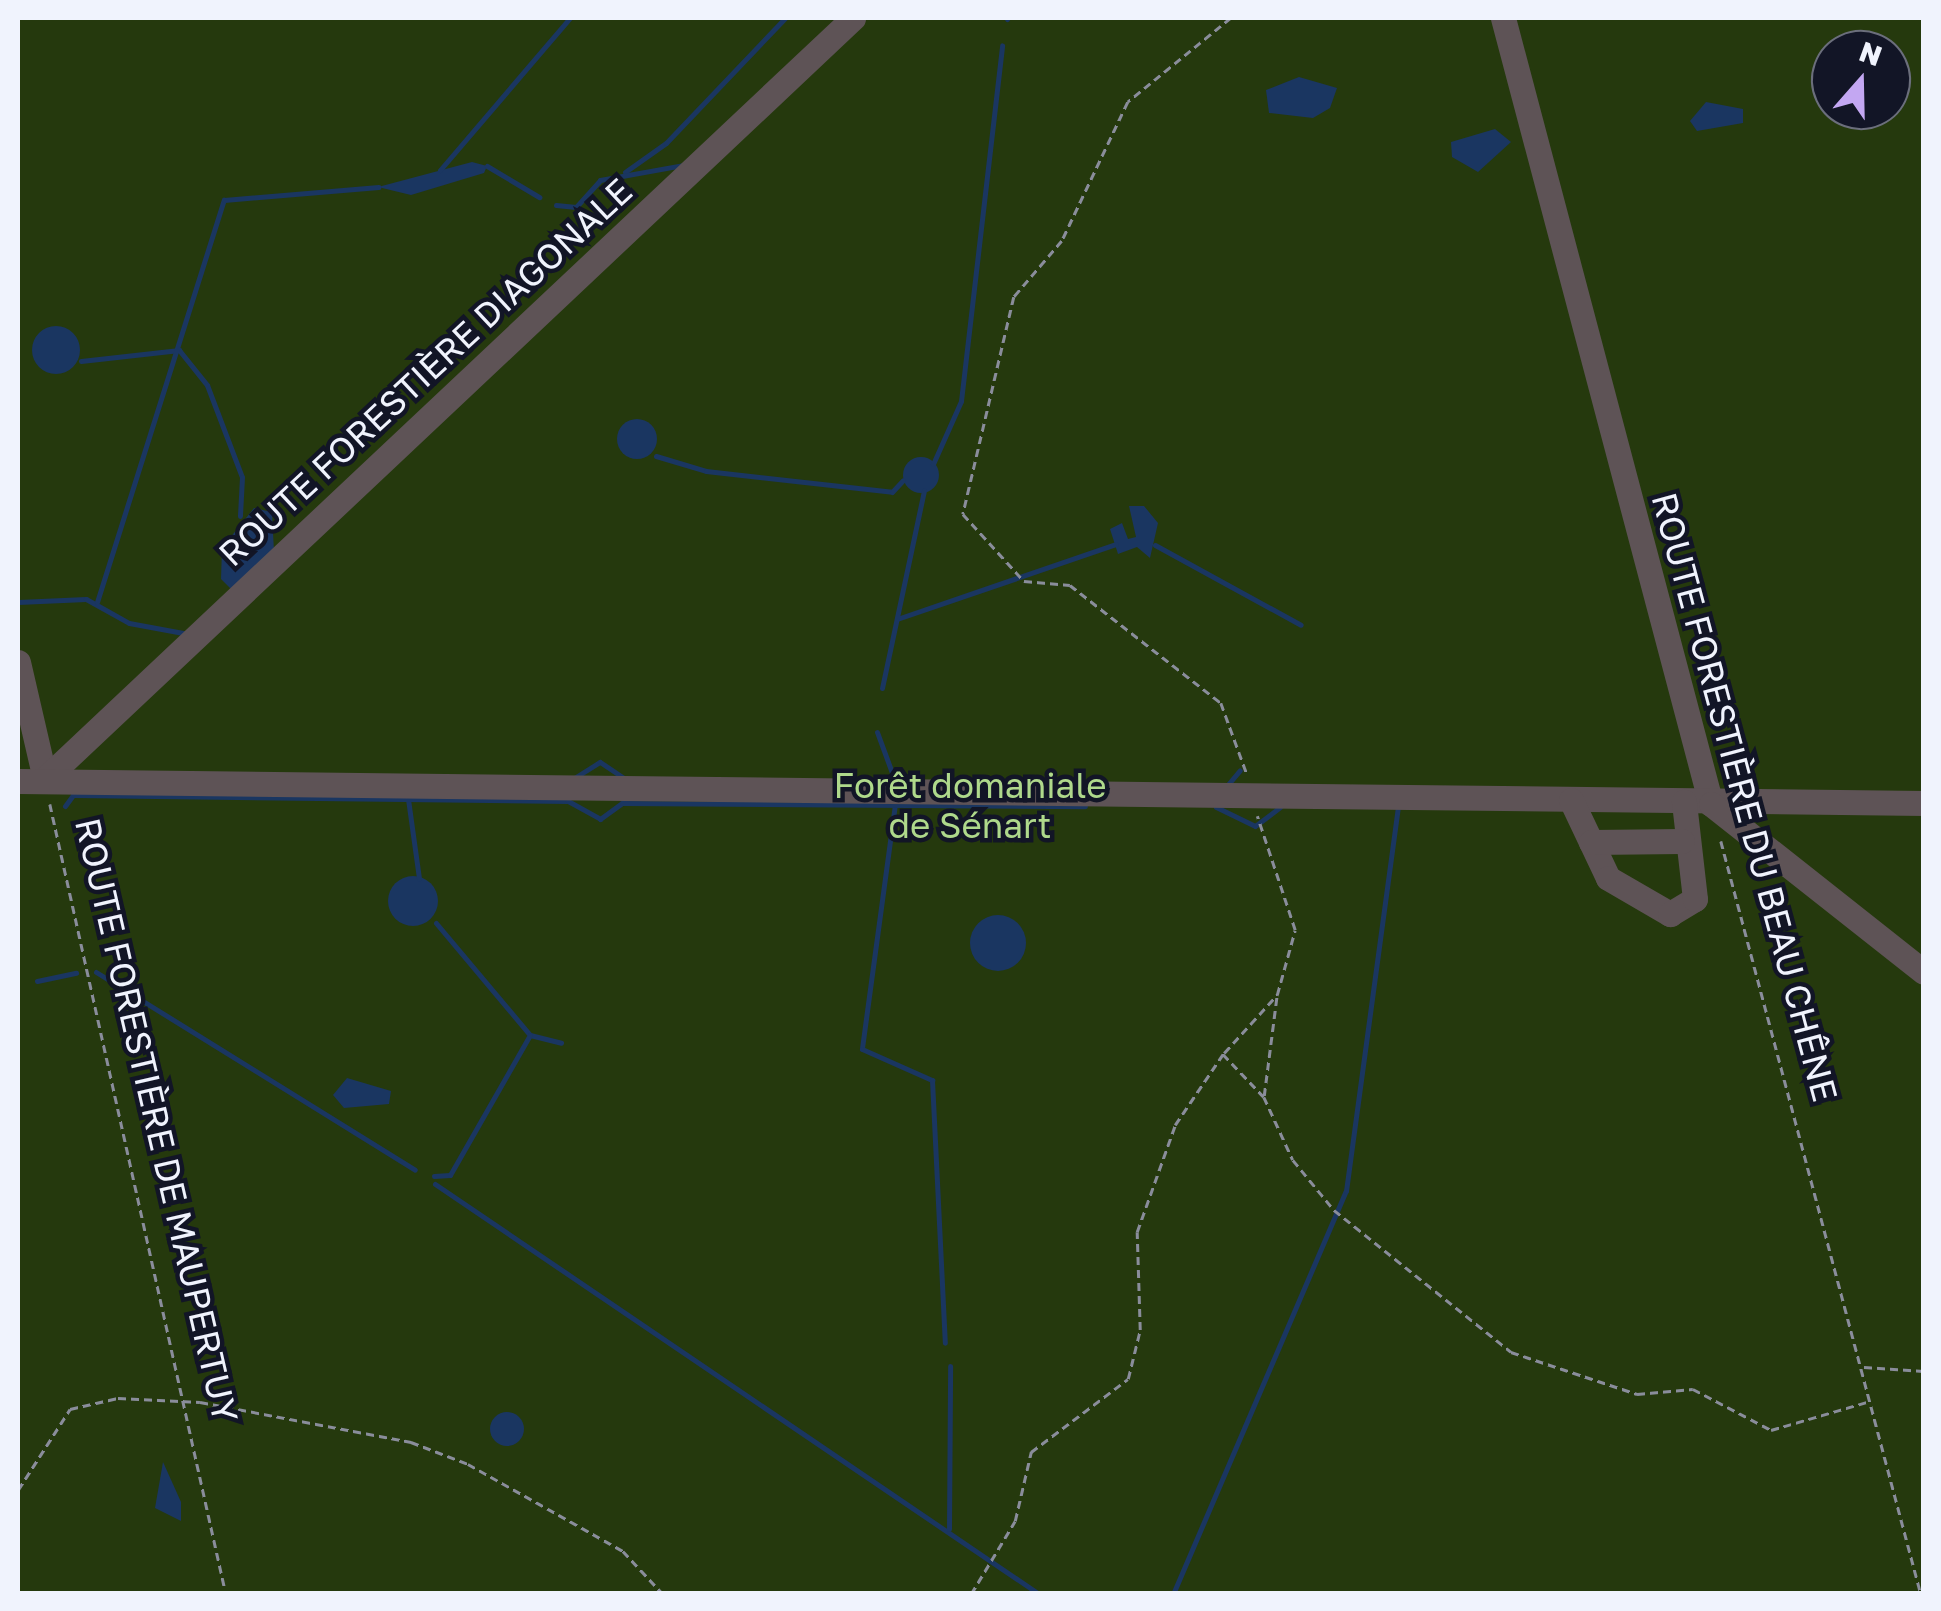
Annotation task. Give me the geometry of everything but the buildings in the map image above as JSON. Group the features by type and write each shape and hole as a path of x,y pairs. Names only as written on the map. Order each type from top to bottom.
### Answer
{"street":[{"name":"ROUTE FORESTIÈRE DIAGONALE","path":"45,779 853,18"},
{"name":"ROUTE FORESTIÈRE DU BEAU CHÊNE","path":"1503,18 1711,804"},
{"name":"ROUTE FORESTIÈRE DE MAUPERTUY","path":"18,662 45,779"},
{"path":"18,781 1257,815 1571,800 1711,804 1924,802"},
{"path":"1571,800 1608,878 1670,914 1694,899 1682,841 1684,802"},
{"path":"1711,804 1924,972"},
{"path":"1591,842 1682,841"}],"path":[{"path":"1231,18 1128,102 1062,242 1014,297 962,514 1024,582 1070,586 1221,703 1295,930 1278,995 1264,1097"},
{"name":"ROUTE FORESTIÈRE DE MAUPERTUY","path":"45,779 226,1594"},
{"name":"ROUTE FORESTIÈRE DU BEAU CHÊNE","path":"1711,804 1921,1594"},
{"path":"971,1594 1015,1521 1031,1452 1128,1379 1140,1330 1137,1232 1175,1125 1223,1054 1278,995"},
{"path":"1223,1054 1264,1097 1293,1160 1334,1210 1512,1352 1568,1375 1638,1394 1693,1389 1771,1430 1870,1401"},
{"path":"1862,1367 1924,1371"},
{"path":"18,1490 70,1409 118,1398 184,1404 410,1442 468,1464 623,1551 663,1594"}],"green space":[{"name":"Forêt domaniale de Sénart","path":"18,18 1923,18 1923,1593 18,1593"}],"water":[{"path":"1299,77 1337,88 1330,108 1313,118 1269,113 1266,90"},
{"path":"1706,102 1743,109 1743,123 1697,131 1690,121"},
{"path":"1495,129 1511,142 1478,172 1452,157 1451,142"},
{"path":"472,162 487,166 484,173 411,195 378,187"},
{"path":"56,326 73,333 80,350 73,367 56,374 39,367 32,350 39,333"},
{"path":"637,419 651,425 657,439 651,453 637,459 623,453 617,439 623,425"},
{"path":"921,457 934,462 939,475 934,488 921,493 908,488 903,475 908,462"},
{"path":"1129,506 1144,506 1158,523 1150,558 1137,547 1118,554 1110,529 1122,523 1128,539 1136,537"},
{"path":"254,508 272,512 274,552 231,589 221,579 222,548"},
{"path":"413,876 431,883 438,901 431,919 413,926 395,919 388,901 395,883"},
{"path":"998,915 1018,923 1026,943 1018,963 998,971 978,963 970,943 978,923"},
{"path":"347,1078 391,1091 389,1104 344,1108 333,1095"},
{"path":"507,1412 519,1417 524,1429 519,1441 507,1446 495,1441 490,1429 495,1417"},
{"path":"163,1462 181,1502 181,1521 155,1508"}],"waterway":[{"path":"440,170 570,18"},
{"path":"625,172 666,143 785,18"},
{"path":"933,464 961,401 1002,45"},
{"path":"556,205 576,207 600,180 683,165"},
{"path":"487,166 539,197"},
{"path":"97,602 224,200 378,187"},
{"path":"81,361 179,350 207,385 242,477 240,516"},
{"path":"656,456 706,471 892,492 903,480"},
{"path":"882,688 924,490"},
{"path":"897,619 1116,544"},
{"path":"1155,545 1301,625"},
{"path":"18,602 86,599 129,623 183,633"},
{"path":"877,732 895,781"},
{"path":"571,780 600,762 625,779"},
{"path":"1225,788 1240,770"},
{"path":"65,806 73,795 568,801 600,819 622,803 1085,806"},
{"path":"408,799 419,878"},
{"path":"895,804 862,1049 932,1080 945,1343"},
{"path":"1216,807 1255,826 1280,807"},
{"path":"1173,1594 1346,1191 1398,808"},
{"path":"436,923 530,1035 561,1043"},
{"path":"96,972 415,1170"},
{"path":"37,981 76,973"},
{"path":"434,1176 450,1175 530,1035"},
{"path":"435,1184 1039,1594"},
{"path":"949,1529 950,1366"}]}
